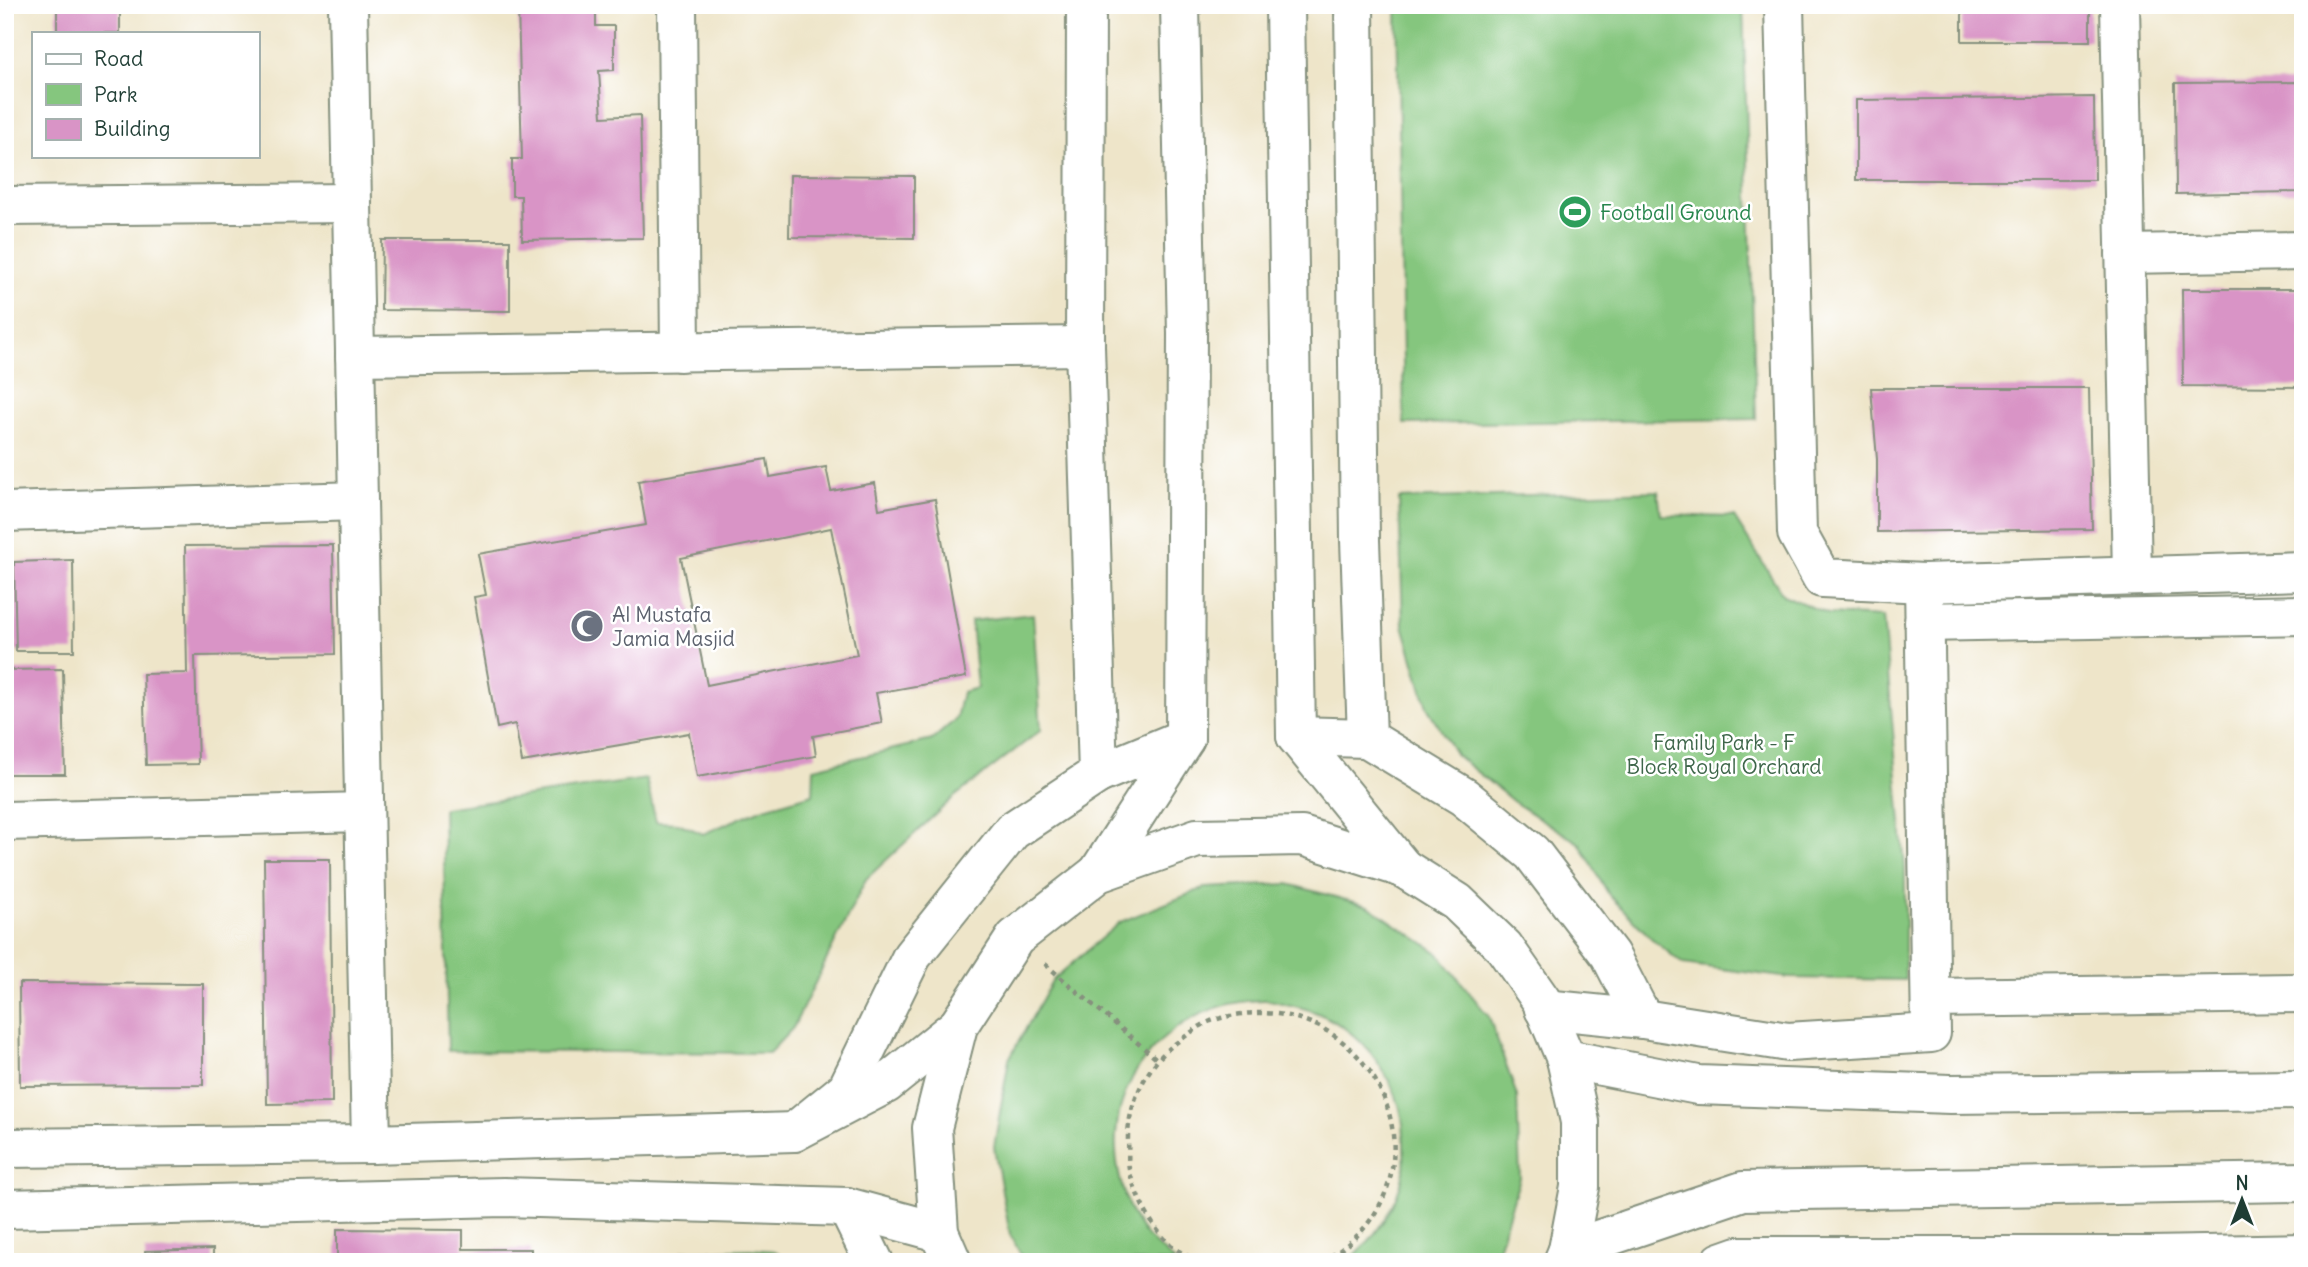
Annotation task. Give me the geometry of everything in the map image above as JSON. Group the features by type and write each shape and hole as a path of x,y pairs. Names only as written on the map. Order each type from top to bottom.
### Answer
{"street":[{"path":"348,5 370,1144"},
{"path":"677,5 680,352"},
{"path":"1086,5 1085,346 1098,774"},
{"path":"1098,873 1185,738 1187,334 1180,5"},
{"path":"1285,5 1296,736 1403,868"},
{"path":"1354,5 1360,540 1367,738"},
{"path":"1784,5 1797,533 1822,578 1924,583 2303,571"},
{"path":"2120,5 2132,575"},
{"path":"5,206 352,203"},
{"path":"2125,254 2303,251"},
{"path":"355,356 1085,346"},
{"path":"5,512 358,501"},
{"path":"1544,1009 1643,1019 1788,1042 1931,1033 1924,583"},
{"path":"1924,622 2303,615"},
{"path":"1296,736 1367,738 1464,797 1532,853 1610,955 1643,1019"},
{"path":"794,1132 847,1089 912,956 1012,831 1098,774 1185,738"},
{"path":"5,821 364,813"},
{"path":"5,1148 370,1144 794,1132 886,1084 958,1026 1015,938 1098,873 1197,838 1302,836 1403,868 1457,902 1504,947 1541,1000 1566,1059 1580,1122 1580,1186 1566,1256"},
{"path":"1931,999 2303,992"},
{"path":"5,1209 504,1197 847,1207 945,1247 932,1128 958,1026"},
{"path":"1566,1059 1698,1085 1950,1094 2303,1090"},
{"path":"1566,1256 1743,1191 2303,1182"},
{"path":"847,1207 874,1262"},
{"path":"1721,1262 1738,1256 2150,1259 2303,1253"}],"path":[{"path":"1015,938 1159,1061"},
{"path":"1199,1262 1175,1248 1145,1213 1129,1171 1128,1126 1142,1083 1170,1047 1208,1022 1250,1013 1292,1016 1332,1033 1364,1061 1385,1098 1394,1139 1389,1181 1371,1220 1342,1251 1321,1262"}],"green space":[{"name":"Football Ground","path":"1397,5 1743,5 1756,419 1404,424"},
{"name":"Family Park - F Block Royal Orchard","path":"1658,491 1661,515 1734,517 1783,595 1828,614 1883,617 1905,868 1905,980 1790,978 1683,964 1651,938 1609,895 1580,844 1514,802 1456,755 1427,707 1403,625 1399,499"},
{"path":"1033,614 1041,730 953,798 866,879 793,1028 769,1053 448,1051 443,808 646,779 656,822 678,823 703,834 761,809 813,794 814,768 932,740 956,719 962,692 977,688 971,621"},
{"path":"1288,884 1368,906 1437,952 1489,1017 1517,1096 1520,1178 1494,1262 1344,1262 1365,1245 1383,1222 1401,1183 1404,1171 1404,1131 1396,1095 1370,1052 1334,1021 1313,1011 1264,1000 1231,1004 1201,1014 1174,1030 1151,1051 1133,1076 1121,1105 1116,1136 1118,1169 1124,1194 1144,1233 1175,1262 1025,1262 1010,1235 994,1147 1009,1059 1053,980 1120,922 1204,888"},
{"path":"683,1251 775,1251 792,1262 683,1262"}],"building":[{"path":"57,5 120,5 120,32 57,32"},
{"path":"518,5 596,5 596,26 614,26 614,70 599,71 602,117 640,115 643,238 522,240 521,196 512,196 512,159 522,159"},
{"path":"763,5 833,5 833,8 763,10"},
{"path":"1962,5 2090,5 2090,41 1962,41"},
{"path":"2303,82 2303,192 2176,194 2175,83"},
{"path":"2094,97 2095,180 1856,180 1856,100"},
{"path":"790,175 914,176 914,238 789,237"},
{"path":"382,240 510,240 510,311 381,310"},
{"path":"2182,289 2302,289 2302,387 2183,386"},
{"path":"1871,388 2089,388 2092,529 1877,532 1877,459"},
{"name":"Al Mustafa Jamia Masjid","path":"767,459 770,477 826,467 831,491 875,483 879,509 935,499 966,677 876,693 882,723 813,736 816,756 697,777 689,733 522,762 515,724 497,728 474,597 486,595 478,554 646,525 638,481","holes":["831,528 857,655 707,685 681,558"]},
{"path":"333,545 335,654 195,656 198,764 146,765 143,674 187,673 185,546"},
{"path":"73,560 74,651 16,651 14,562"},
{"path":"63,669 65,774 5,774 5,670"},
{"path":"264,859 330,859 332,1103 267,1104"},
{"path":"19,983 203,984 203,1085 20,1086"},
{"path":"337,1229 463,1230 463,1249 531,1249 531,1262 337,1262"},
{"path":"213,1249 213,1262 145,1262 145,1251"}],"place":[{"name":"Football Ground","path":"1575,212"},
{"name":"Al Mustafa Jamia Masjid","path":"587,626"}]}
